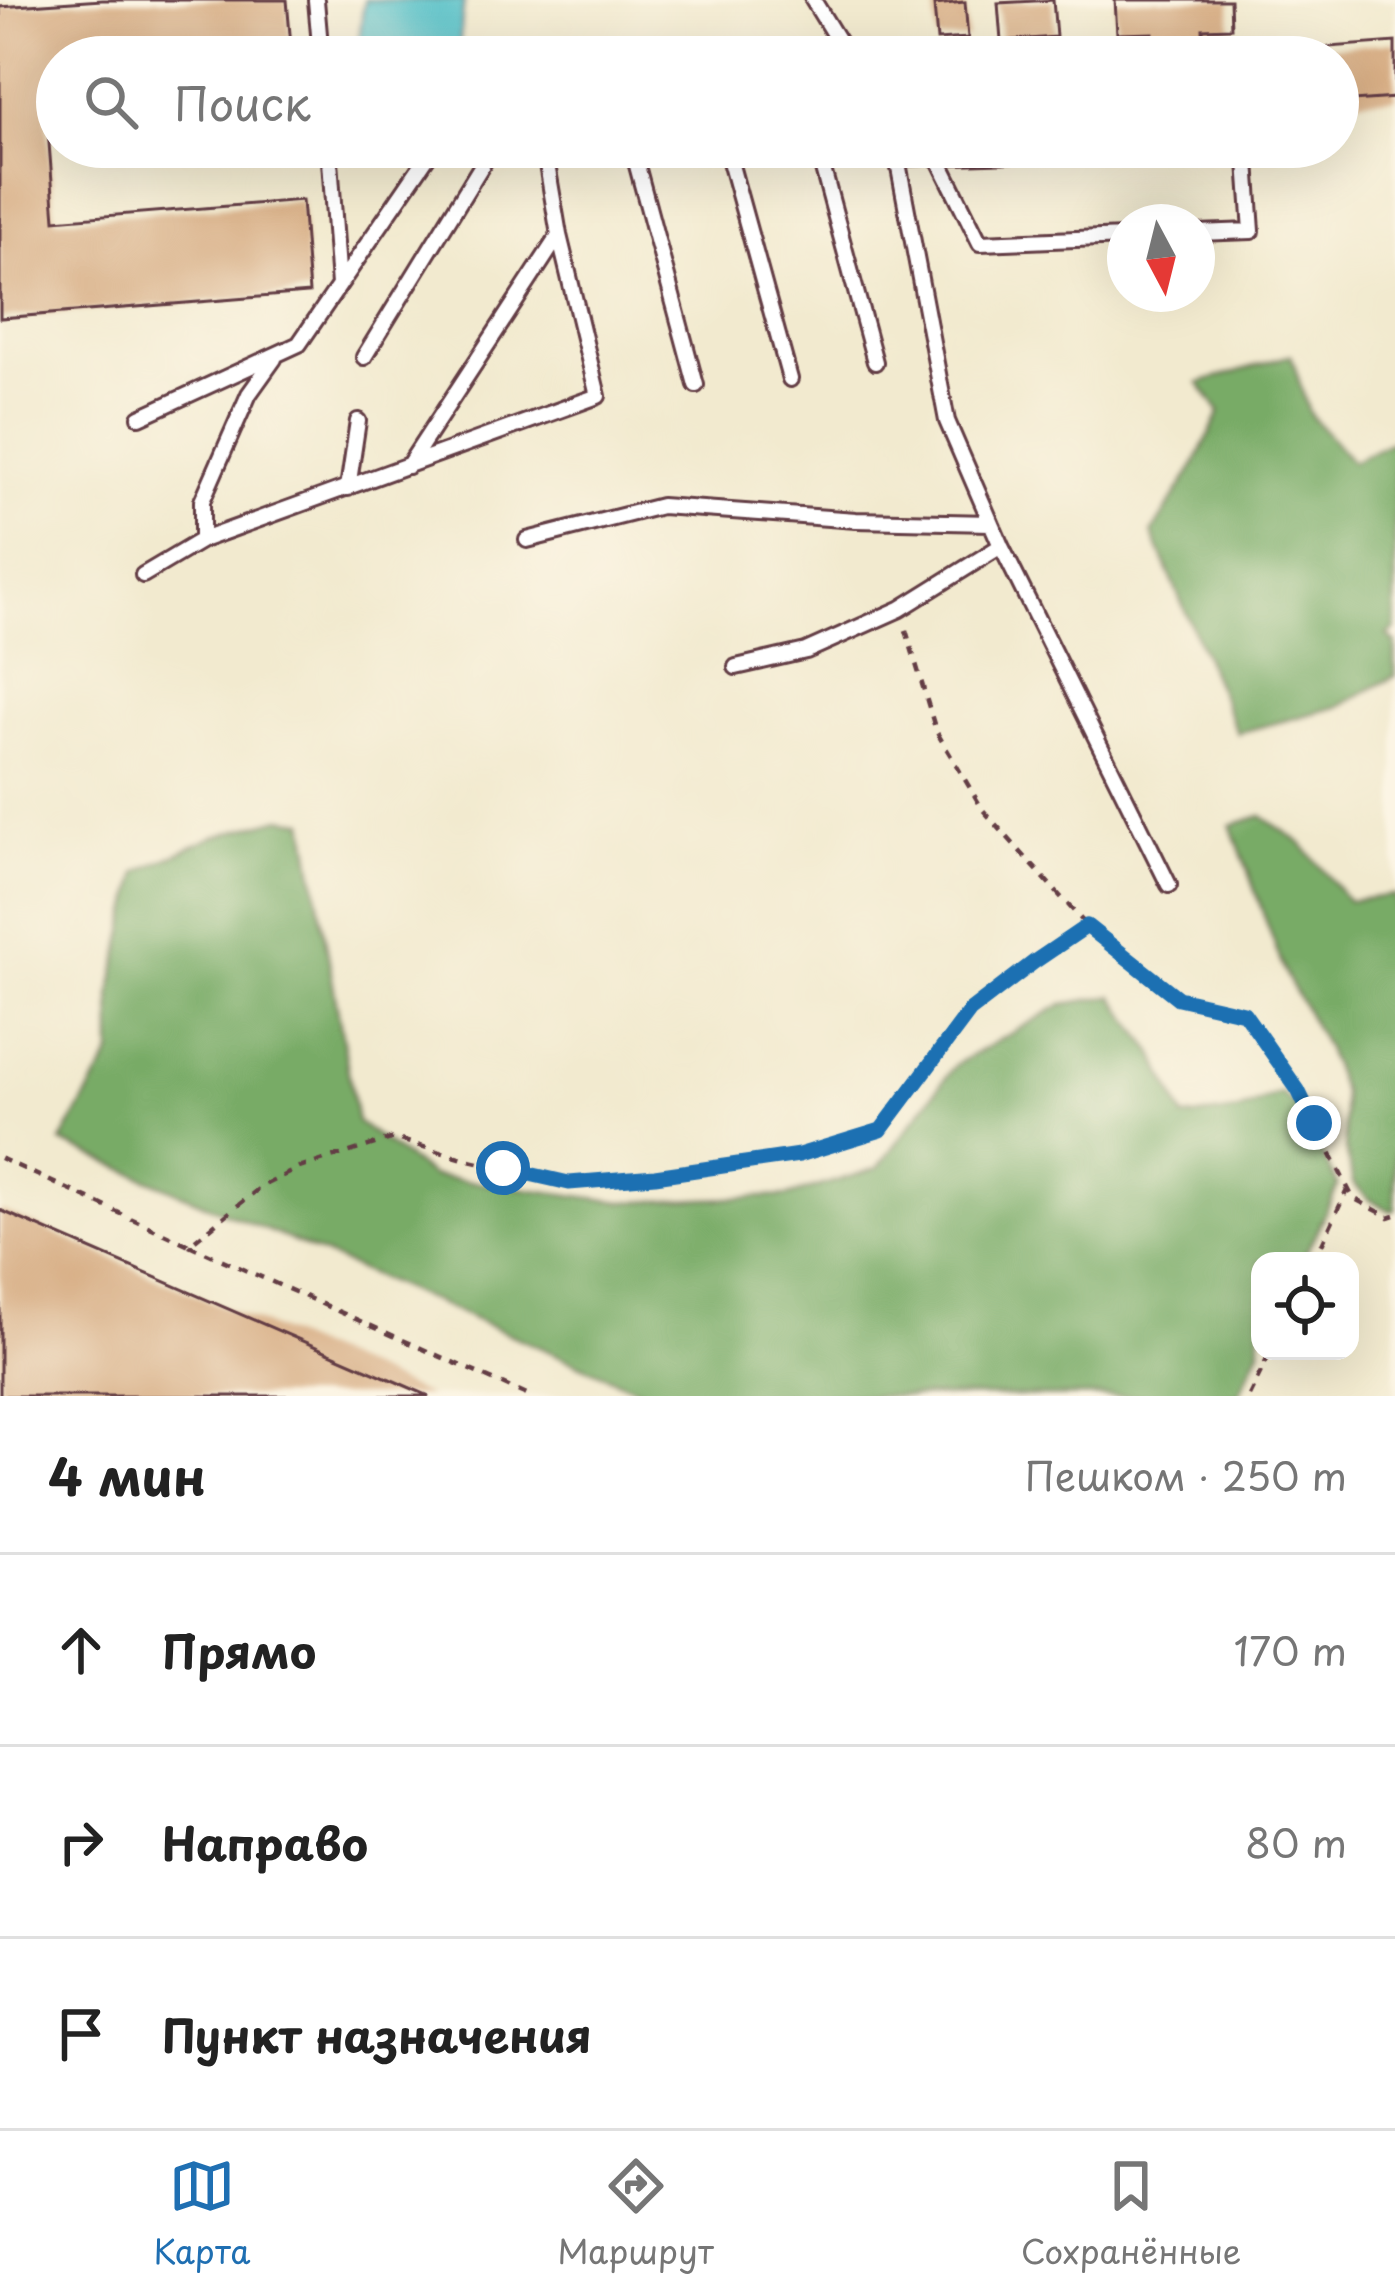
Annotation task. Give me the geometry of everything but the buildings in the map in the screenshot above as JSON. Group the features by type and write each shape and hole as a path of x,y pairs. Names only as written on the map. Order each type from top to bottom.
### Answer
{"lane":[{"path":"316,0 319,36"},
{"path":"813,0 835,36"},
{"path":"330,168 339,286"},
{"path":"140,416 299,344 420,168"},
{"path":"364,357 481,168"},
{"path":"143,575 202,540 598,397 548,168"},
{"path":"638,168 696,386"},
{"path":"732,168 790,379"},
{"path":"823,168 875,362"},
{"path":"899,168 947,422 1001,545 1169,885"},
{"path":"943,168 980,243 1107,238"},
{"path":"1215,232 1252,231 1248,168"},
{"path":"407,466 559,236"},
{"path":"202,540 202,501 249,394 277,355"},
{"path":"348,488 358,421"},
{"path":"527,540 662,506 856,520 991,523"},
{"path":"736,667 806,651 900,609 1001,545"}],"path":[{"path":"900,609 936,731 983,810 1087,926 1178,998 1244,1013 1298,1090 1353,1198 1389,1217 1395,1215"},
{"path":"189,1245 262,1186 299,1168 394,1138 569,1183 799,1155 881,1130 970,1011 1087,926"},
{"path":"0,1158 530,1396"},
{"path":"1318,1252 1348,1189"},
{"path":"1249,1396 1266,1360"}],"green space":[{"path":"1291,355 1309,413 1352,462 1395,440 1395,630 1388,635 1395,643 1395,676 1337,707 1237,733 1152,533 1194,466 1220,412 1199,383"},
{"path":"1262,816 1301,843 1348,901 1395,895 1395,1210 1368,1198 1353,1183 1342,1092 1325,1046 1285,973 1231,825"},
{"path":"281,818 305,821 357,1122 431,1176 623,1202 788,1196 878,1168 955,1065 1063,1004 1113,996 1154,1054 1184,1118 1239,1111 1281,1093 1300,1111 1338,1186 1306,1252 1251,1252 1251,1360 1255,1360 1238,1396 653,1396 61,1142 112,1053 111,994 138,872 213,837"}],"water":[{"path":"364,0 464,0 460,36 360,36"}],"route":[{"path":"503,1168 569,1183 655,1176 799,1155 881,1130 970,1011 1087,926 1178,998 1244,1013 1298,1090 1314,1123"}]}
